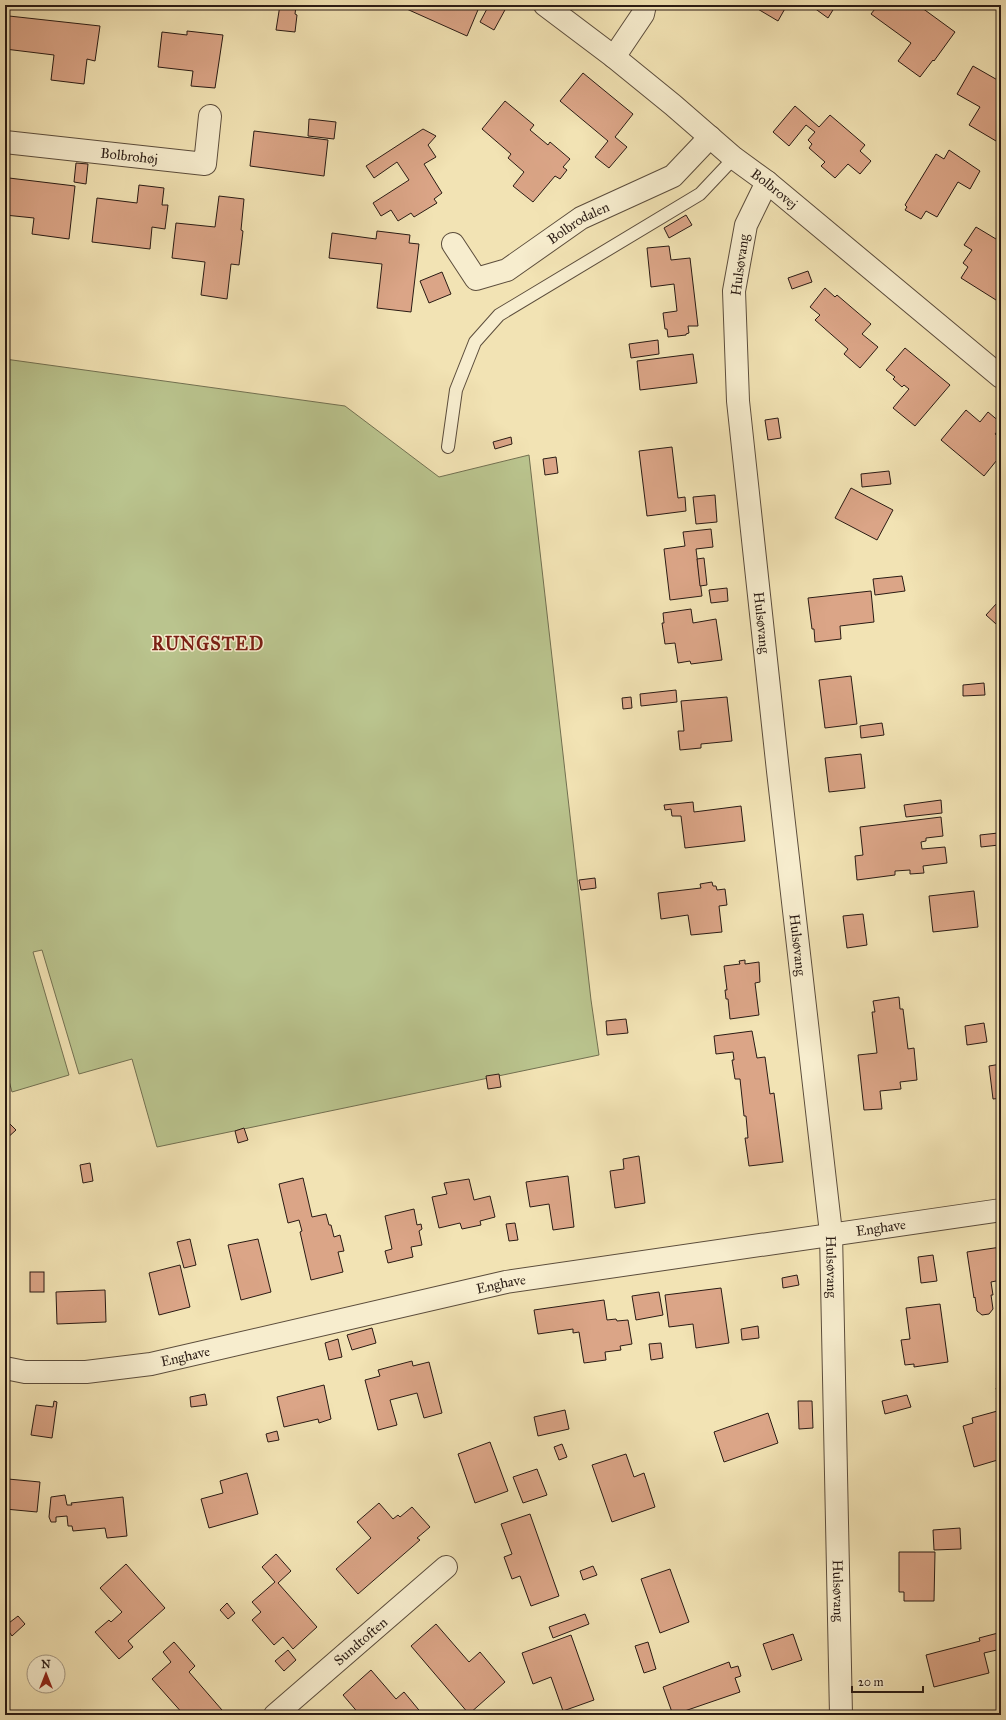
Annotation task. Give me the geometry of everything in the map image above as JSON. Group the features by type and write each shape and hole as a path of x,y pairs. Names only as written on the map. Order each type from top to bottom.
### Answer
{"street":[{"name":"Bolbrovej","path":"545,5 614,57 734,158 767,182 1001,377"},
{"path":"614,57 643,14 645,5"},
{"name":"Bolbrohøj","path":"5,142 205,164 210,116"},
{"name":"Bolbrodalen","path":"453,244 476,279 507,270 581,218 673,176 710,137"},
{"name":"Hulsøvang","path":"767,182 746,225 734,291 738,401 777,763 831,1233 840,1715"},
{"name":"Enghave","path":"5,1368 25,1372 86,1372 151,1364 506,1282 831,1233 1001,1210"},
{"name":"Sundtoften","path":"275,1715 446,1567"}],"lane":[{"path":"448,447 456,390 475,342 499,315 700,194 734,158"}],"green space":[{"path":"5,359 345,406 439,477 529,455 591,1000 599,1055 157,1147 132,1059 79,1074 42,950 33,952 69,1075 12,1092 5,1066"}],"building":[{"path":"280,5 298,5 296,6 295,14 297,15 295,32 276,30"},
{"path":"480,5 467,36 400,6"},
{"path":"489,5 500,5 506,8 494,30 480,22"},
{"path":"751,5 787,5 778,21"},
{"path":"810,5 836,5 828,18"},
{"path":"878,5 918,5 955,32 934,61 933,60 920,77 898,61 911,43 871,14"},
{"path":"9,16 100,26 95,61 87,59 84,84 51,80 54,55 5,49"},
{"path":"187,31 223,35 215,88 191,86 193,71 158,67 162,32 187,35"},
{"path":"973,66 1001,82 1001,132 996,141 969,125 980,107 957,94"},
{"path":"583,73 633,114 615,137 627,147 609,168 595,157 608,141 560,101"},
{"path":"505,101 534,125 530,130 548,145 550,142 570,159 563,167 567,170 560,179 555,176 533,202 513,186 524,172 508,158 511,154 482,129"},
{"path":"795,106 819,127 830,115 865,145 860,151 871,161 860,174 848,164 835,178 821,166 825,162 809,148 812,144 808,140 815,132 806,125 789,146 773,132"},
{"path":"309,119 336,122 334,139 308,136"},
{"path":"423,129 436,136 428,145 436,157 424,164 442,193 434,199 437,203 414,217 411,213 398,221 391,210 381,216 373,203 409,180 397,162 374,178 366,166"},
{"path":"254,131 328,140 324,176 250,166"},
{"path":"949,150 980,171 970,189 958,182 937,217 926,211 921,219 905,210 907,207 905,205 936,154 944,159"},
{"path":"76,163 88,164 86,184 74,182"},
{"path":"9,178 75,186 69,239 32,234 34,218 5,215"},
{"path":"139,185 164,188 162,205 168,205 165,229 152,227 150,249 92,242 97,198 137,203"},
{"path":"219,196 244,199 241,230 243,231 239,265 231,264 227,299 201,295 205,262 172,258 176,223 215,227"},
{"path":"686,215 692,225 669,238 664,228"},
{"path":"976,227 1001,242 997,250 1001,253 1001,292 996,300 961,278 968,267 963,263 972,250 964,245"},
{"path":"377,231 410,235 409,243 419,244 411,312 377,308 382,264 329,258 332,233 376,239"},
{"path":"669,246 671,260 690,258 698,326 688,326 689,333 686,335 668,337 667,329 665,329 663,313 677,311 674,284 651,287 647,248"},
{"path":"808,271 812,282 792,289 788,278"},
{"path":"442,272 451,294 429,303 420,281"},
{"path":"825,288 835,297 837,295 871,324 862,334 878,347 860,368 844,354 848,349 815,320 820,315 810,307"},
{"path":"658,340 659,354 631,358 629,344"},
{"path":"905,348 950,385 915,426 893,408 909,389 904,385 902,387 893,379 895,377 886,370"},
{"path":"693,354 697,383 640,390 637,361"},
{"path":"966,410 980,422 988,412 1001,423 1001,427 995,434 1001,439 1001,455 984,476 941,440"},
{"path":"778,418 781,438 768,440 765,420"},
{"path":"511,437 512,444 495,449 493,442"},
{"path":"672,447 678,498 685,497 686,511 647,516 639,451"},
{"path":"556,457 558,473 545,475 543,459"},
{"path":"889,471 891,484 862,487 861,474"},
{"path":"851,488 893,510 877,540 835,518"},
{"path":"715,495 717,522 696,524 693,497"},
{"path":"711,529 713,547 696,549 702,596 670,600 664,549 685,546 683,532"},
{"path":"704,558 707,585 700,586 697,559"},
{"path":"902,576 905,591 875,595 873,579"},
{"path":"727,588 728,601 711,603 709,590"},
{"path":"871,591 874,622 840,626 841,639 815,642 808,598"},
{"path":"997,603 1001,606 1001,618 996,624 986,615"},
{"path":"691,609 693,623 716,619 722,660 691,664 690,661 678,663 675,643 665,644 662,623 664,623 663,613"},
{"path":"851,676 857,724 825,728 819,680"},
{"path":"984,683 985,695 963,696 963,685"},
{"path":"676,690 677,702 641,706 640,694"},
{"path":"631,697 632,708 623,709 622,698"},
{"path":"727,697 732,741 701,744 701,748 680,750 678,731 684,731 681,701"},
{"path":"882,723 884,735 861,738 860,726"},
{"path":"861,754 865,788 829,792 825,758"},
{"path":"941,800 942,813 906,817 904,805"},
{"path":"693,802 694,812 741,806 745,841 685,848 681,816 672,816 671,809 665,810 664,805"},
{"path":"941,817 943,836 926,838 926,841 921,842 922,849 945,847 947,863 923,866 924,873 910,874 910,870 895,871 895,875 857,880 855,856 863,855 860,827"},
{"path":"998,833 999,845 981,847 980,835"},
{"path":"595,878 596,888 581,890 579,880"},
{"path":"712,882 713,886 716,886 717,890 725,889 727,905 719,906 722,932 691,935 688,915 661,919 658,893 701,888 700,884"},
{"path":"974,891 978,927 933,932 929,896"},
{"path":"863,914 867,945 847,948 843,916"},
{"path":"745,960 745,964 759,962 760,982 755,983 759,1015 730,1019 728,999 726,999 725,990 727,990 724,966 740,964 739,961"},
{"path":"899,997 900,1009 903,1009 908,1049 914,1048 917,1080 900,1082 901,1089 880,1091 882,1109 864,1110 858,1055 877,1053 872,1012 875,1012 873,1001"},
{"path":"626,1019 628,1033 607,1035 606,1021"},
{"path":"984,1023 987,1042 967,1045 965,1026"},
{"path":"752,1031 757,1058 765,1057 770,1094 774,1093 783,1162 749,1166 745,1138 748,1138 746,1116 744,1116 740,1079 735,1079 732,1060 734,1060 733,1052 716,1054 714,1036"},
{"path":"1001,1064 1001,1098 993,1099 989,1066"},
{"path":"499,1074 501,1087 488,1089 486,1076"},
{"path":"8,1122 16,1130 5,1140 5,1125"},
{"path":"244,1128 248,1140 238,1143 235,1131"},
{"path":"639,1156 645,1203 615,1208 610,1171 624,1169 623,1159"},
{"path":"90,1163 93,1181 83,1183 80,1165"},
{"path":"568,1176 574,1227 553,1230 549,1204 530,1207 526,1182"},
{"path":"303,1178 312,1217 326,1214 334,1237 340,1235 344,1251 338,1252 343,1272 311,1280 300,1232 302,1231 299,1220 288,1223 279,1184"},
{"path":"469,1179 474,1200 490,1196 495,1217 480,1221 481,1225 462,1229 460,1223 439,1228 432,1197 447,1194 444,1183"},
{"path":"414,1209 417,1225 421,1224 422,1229 419,1231 422,1245 411,1247 413,1257 388,1263 385,1251 392,1249 385,1216"},
{"path":"515,1223 518,1240 509,1241 506,1224"},
{"path":"190,1239 196,1265 184,1268 177,1242"},
{"path":"258,1239 271,1292 241,1300 228,1245"},
{"path":"1001,1247 1001,1280 991,1282 993,1309 989,1314 982,1315 977,1311 967,1252"},
{"path":"933,1255 937,1281 921,1283 918,1257"},
{"path":"180,1265 190,1307 159,1315 149,1273"},
{"path":"30,1272 44,1272 44,1292 30,1292"},
{"path":"797,1275 799,1285 783,1288 782,1278"},
{"path":"721,1288 729,1343 696,1348 693,1324 669,1327 665,1295"},
{"path":"105,1290 106,1322 57,1324 56,1292"},
{"path":"659,1292 663,1315 636,1320 632,1296"},
{"path":"604,1300 607,1320 628,1320 632,1344 620,1346 621,1350 605,1352 606,1360 584,1363 579,1332 573,1333 573,1329 538,1334 534,1310"},
{"path":"940,1304 948,1362 914,1367 914,1364 905,1365 901,1340 910,1339 906,1308"},
{"path":"758,1326 759,1338 742,1340 741,1329"},
{"path":"372,1328 376,1343 352,1350 347,1335"},
{"path":"338,1339 342,1357 329,1360 325,1343"},
{"path":"661,1343 663,1358 651,1360 649,1344"},
{"path":"412,1361 413,1366 429,1362 442,1413 424,1418 417,1393 390,1400 397,1425 378,1430 365,1380 380,1376 378,1370"},
{"path":"324,1385 331,1419 319,1423 318,1419 284,1427 277,1397"},
{"path":"1001,1387 1001,1407 996,1388"},
{"path":"205,1394 207,1405 191,1407 190,1397"},
{"path":"907,1395 911,1407 885,1414 882,1401"},
{"path":"54,1401 57,1402 52,1438 31,1435 36,1405 53,1407"},
{"path":"798,1401 812,1401 813,1428 799,1429"},
{"path":"565,1410 569,1429 538,1436 534,1417"},
{"path":"1001,1410 1001,1459 974,1467 963,1426 973,1423 972,1418"},
{"path":"768,1413 778,1443 724,1462 714,1432"},
{"path":"277,1431 279,1440 268,1442 266,1434"},
{"path":"490,1442 508,1491 475,1503 458,1454"},
{"path":"562,1444 567,1457 559,1460 554,1447"},
{"path":"626,1454 634,1477 644,1473 655,1507 612,1522 592,1465"},
{"path":"537,1469 547,1495 523,1503 513,1477"},
{"path":"247,1473 258,1514 209,1528 201,1499 223,1493 220,1481"},
{"path":"5,1474 9,1474 8,1479 40,1482 37,1512 5,1509"},
{"path":"65,1495 67,1505 72,1505 71,1503 123,1497 127,1536 107,1538 105,1528 73,1531 72,1526 68,1526 67,1516 56,1517 56,1522 51,1522 49,1517 51,1497"},
{"path":"379,1503 393,1519 398,1515 400,1517 412,1507 430,1527 417,1538 420,1540 358,1594 336,1569 371,1538 357,1522"},
{"path":"530,1514 559,1596 531,1606 520,1576 512,1579 504,1557 512,1554 501,1524"},
{"path":"960,1528 961,1549 934,1550 933,1530"},
{"path":"899,1552 935,1552 934,1601 904,1601 904,1592 899,1592"},
{"path":"276,1554 291,1571 278,1583 317,1627 293,1649 283,1637 274,1645 252,1620 261,1612 252,1602 275,1582 262,1567"},
{"path":"126,1564 165,1608 128,1641 133,1647 119,1659 95,1632 109,1620 111,1622 122,1612 100,1588"},
{"path":"593,1566 597,1575 583,1580 580,1571"},
{"path":"670,1569 689,1622 660,1633 641,1579"},
{"path":"227,1603 235,1613 228,1619 220,1610"},
{"path":"585,1614 589,1624 553,1638 549,1627"},
{"path":"18,1616 25,1624 12,1636 5,1626"},
{"path":"436,1624 469,1662 480,1652 505,1682 469,1714 411,1646"},
{"path":"998,1633 1001,1649 984,1653 989,1673 934,1687 926,1655 980,1641 979,1638"},
{"path":"793,1634 802,1660 772,1670 763,1644"},
{"path":"571,1635 594,1700 563,1711 551,1677 533,1684 522,1653"},
{"path":"174,1642 195,1666 189,1672 222,1710 217,1715 184,1715 152,1679 171,1662 163,1652"},
{"path":"648,1642 656,1669 644,1673 635,1646"},
{"path":"288,1650 296,1660 284,1671 275,1661"},
{"path":"729,1662 731,1668 738,1666 741,1676 735,1678 740,1692 673,1715 663,1687"},
{"path":"371,1670 396,1699 404,1692 423,1715 360,1715 343,1695"},
{"path":"81,1710 86,1715 75,1715"}],"district":[{"name":"RUNGSTED","path":"208,644"}]}
